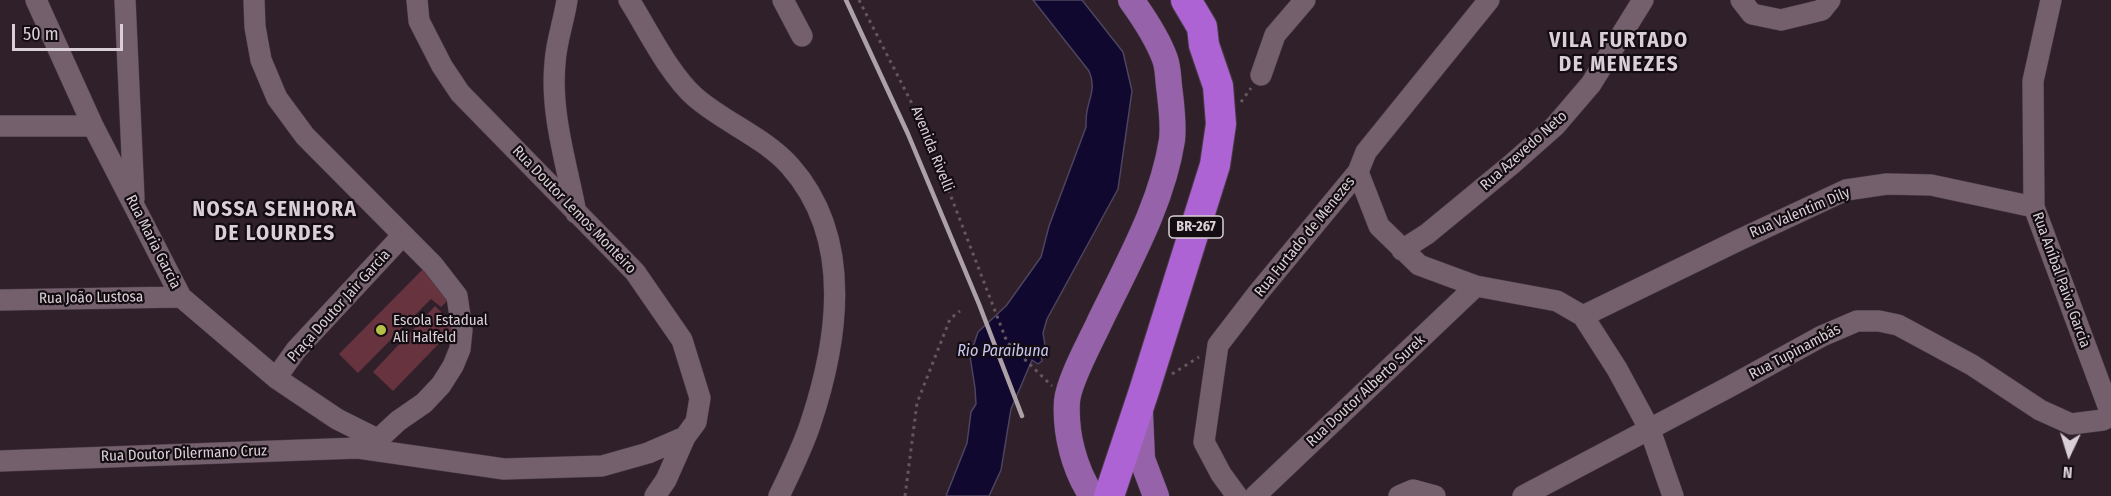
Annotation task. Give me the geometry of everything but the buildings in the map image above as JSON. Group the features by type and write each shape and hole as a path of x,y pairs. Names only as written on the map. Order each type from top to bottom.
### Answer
{"highway":[{"name":"BR-267","path":"1168,0 1189,33 1204,45"},
{"name":"BR-267","path":"1113,483 1215,165 1221,124 1218,86 1204,45 1202,27 1186,0"}],"main road":[{"path":"1092,496 1075,462 1067,399 1078,367 1150,215 1163,178 1172,138 1171,101 1166,60 1145,20 1131,0"},
{"path":"1142,398 1142,459 1156,496"}],"street":[{"name":"Rua Maria Garcia","path":"36,0 93,126 181,297 276,378 373,444 504,469 602,466 648,453 685,437"},
{"path":"125,0 134,206"},
{"path":"254,0 255,27 261,60 277,98 305,136 433,266 457,296 462,330 460,349 453,366 441,385 424,403 373,444"},
{"name":"Rua Doutor Lemos Monteiro","path":"417,0 419,21 442,66 460,93 635,273 682,340 699,398 696,422 685,437 666,480 655,496"},
{"path":"567,0 555,62 555,81 557,115 576,214"},
{"path":"629,0 682,85 716,114 768,146 790,166 813,196 827,231 834,281 835,309 832,345 810,426 779,496"},
{"path":"783,0 802,36"},
{"path":"1261,75 1275,35 1305,0"},
{"name":"Rua Furtado de Menezes","path":"1237,496 1221,474 1204,442 1218,345 1358,172 1366,152 1489,0"},
{"name":"Rua Azevedo Neto","path":"1402,250 1426,234 1555,126 1591,84 1643,0"},
{"path":"1741,0 1752,14 1781,20 1822,10 1830,0"},
{"name":"Rua Aníbal Paiva Garcia","path":"2051,0 2033,81 2034,207 2108,416"},
{"path":"0,126 93,126"},
{"path":"1358,172 1379,226 1419,265 1476,286 1557,301 1582,316 1617,369 1650,430 1673,496"},
{"name":"Rua Valentim Dily","path":"1582,316 1846,190 1887,184 1930,185 2034,207"},
{"name":"Praça Doutor Jair Garcia","path":"276,378 296,350 403,235"},
{"name":"Rua Doutor Alberto Surek","path":"1255,496 1476,286"},
{"name":"Rua João Lustosa","path":"0,300 181,297"},
{"name":"Rua Tupinambás","path":"1523,496 1822,336 1857,321 1889,323 1915,334 1972,365 2040,410 2071,424 2108,416"},
{"name":"Rua Doutor Dilermano Cruz","path":"0,460 373,444"},
{"path":"1399,496 1413,490 1435,496"}],"path":[{"name":"Avenida Rivelli","path":"859,0 926,129 1006,342 1054,388"},
{"path":"905,496 917,403 950,319 960,311"},
{"path":"1142,398 1218,345"}],"water":[{"name":"Rio Paraibuna","path":"1033,0 1082,0 1123,52 1132,91 1118,189 1047,319 1043,333 1045,345 1040,351 1042,361 1038,364 1032,360 1011,409 1001,470 989,496 946,496 967,443 971,412 976,404 970,356 978,332 1006,306 1041,257 1049,226 1086,127 1092,87 1089,71"}],"railway":[{"path":"846,0 908,134 979,304 1022,416"}],"place":[{"name":"Escola Estadual Ali Halfeld","path":"381,330"}],"district":[{"name":"VILA FURTADO DE MENEZES","path":"1619,53"},
{"name":"NOSSA SENHORA DE LOURDES","path":"275,222"}]}
